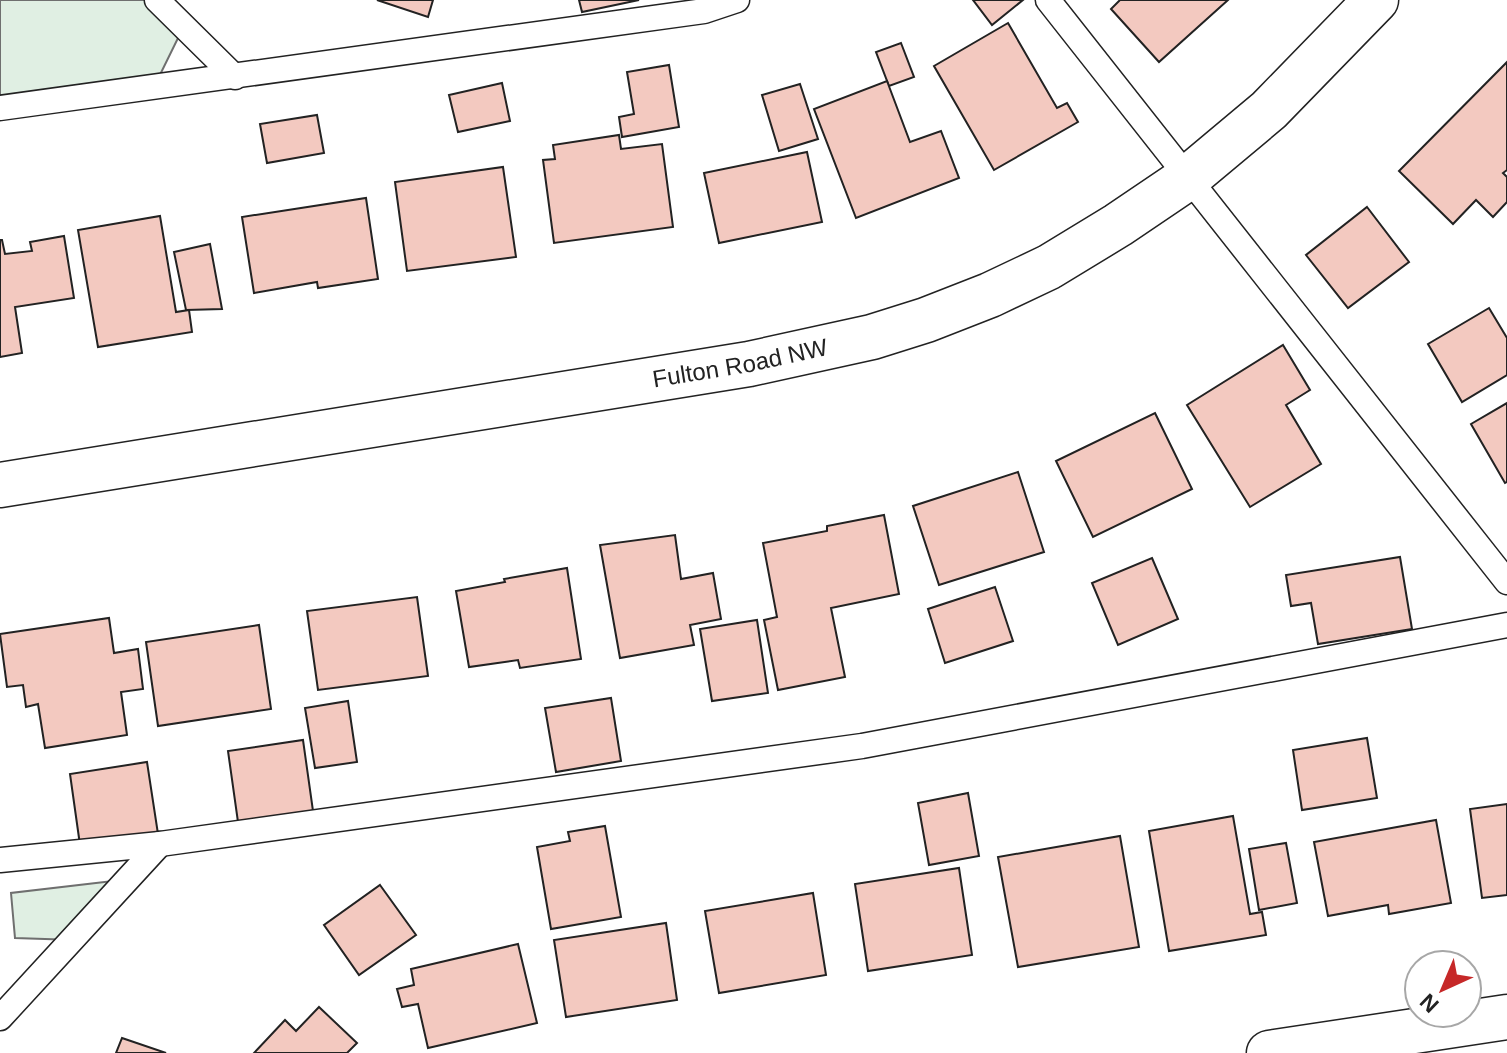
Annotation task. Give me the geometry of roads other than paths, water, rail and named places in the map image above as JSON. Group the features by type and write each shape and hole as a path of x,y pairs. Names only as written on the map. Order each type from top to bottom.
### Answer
{"street":[{"name":"Fulton Road NW","path":"0,485 749,364 872,337 926,320 1049,267 1189,177 1269,110 1376,0"},
{"path":"1269,1053 1507,1017"}],"lane":[{"path":"157,0 235,77"},
{"path":"0,108 704,11 737,0"},
{"path":"1048,0 1507,582"},
{"path":"0,860 160,844 862,746 1507,625"},
{"path":"0,1018 160,844"}]}
